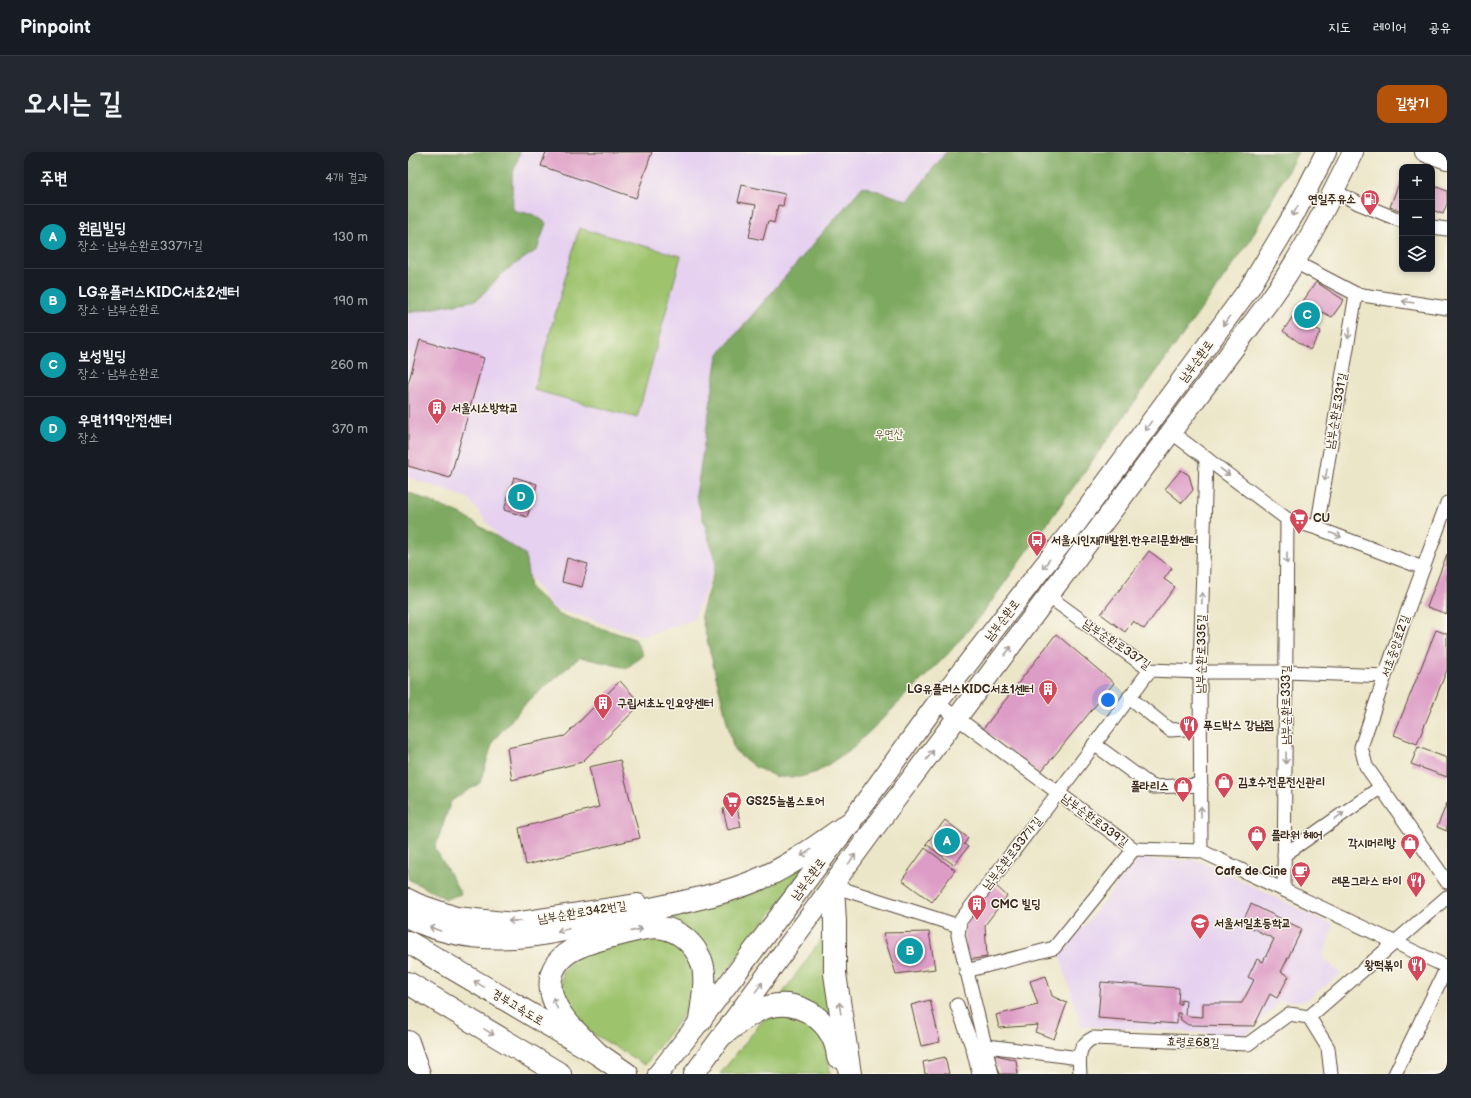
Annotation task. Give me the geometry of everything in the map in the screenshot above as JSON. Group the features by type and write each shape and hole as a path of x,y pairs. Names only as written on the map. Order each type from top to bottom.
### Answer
{"highway":[{"path":"408,917 436,929 461,935 485,938 512,938 549,934 713,894 758,880 793,861 850,823"},
{"path":"833,886 835,974 850,1074"},
{"path":"598,1054 562,1016 555,1004 551,991 553,972 560,961 569,952 587,942 657,927 671,930 681,936 698,954 703,971 704,985 700,1021"},
{"name":"경부고속도로","path":"408,942 598,1054 624,1072"},
{"path":"408,983 560,1074"},
{"path":"725,1033 749,1016 766,1007 783,1005 799,1007 818,1019 831,1034 837,1051 839,1074"},
{"path":"408,1042 419,1074"}],"main road":[{"name":"남부순환로","path":"658,1074 850,823 937,703 1067,536 1250,287 1293,215 1326,152"},
{"name":"남부순환로","path":"694,1074 957,718 1270,300 1295,262 1353,152"}],"street":[{"path":"1334,190 1358,203 1399,220"},
{"path":"1435,227 1447,229"},
{"path":"1295,262 1356,294 1447,308"},
{"name":"남부순환로331길","path":"1317,528 1356,294"},
{"path":"1171,432 1287,519 1317,528 1423,568"},
{"name":"남부순환로335길","path":"1201,851 1200,672 1206,458"},
{"name":"서초중앙로2길","path":"1447,503 1385,676 1361,748 1366,766 1447,882"},
{"name":"남부순환로333길","path":"1284,890 1287,519"},
{"name":"남부순환로337길","path":"1048,596 1150,670 1200,672 1286,672 1385,676"},
{"name":"남부순환로337가길","path":"959,926 960,921 1150,670"},
{"path":"1129,697 1170,730 1200,728"},
{"name":"남부순환로339길","path":"937,703 1134,849 1201,851 1447,967 1395,1074"},
{"path":"1094,744 1152,787 1201,785"},
{"path":"1284,855 1381,787"},
{"path":"966,970 1054,948 1134,849"},
{"name":"남부순환로342번길","path":"408,898 456,916 514,922 636,904 709,888 758,880"},
{"name":"남부순환로","path":"833,886 959,926"},
{"path":"1331,1074 1328,1048 1309,1017 1447,897"},
{"path":"959,926 958,935 992,1074"},
{"path":"979,1074 973,1049 957,1005 972,1044 1079,1058 1080,1074"},
{"name":"효령로68길","path":"1079,1058 1082,1048 1086,1042 1093,1038 1248,1044 1289,1014 1309,1017"}],"shaded area":[{"path":"520,152 946,152 908,201 863,186 718,355 696,495 716,564 694,619 644,636 553,608 468,498 408,477 408,313 477,300 506,270 537,250 535,215 513,210 512,176"},
{"name":"서울서일초등학교","path":"1138,859 1199,861 1333,925 1323,957 1340,974 1305,1001 1280,1001 1246,1035 1081,1026 1060,956"}],"green space":[{"path":"408,152 520,152 512,176 513,210 535,215 546,223 537,250 506,270 477,300 408,313"},
{"name":"우면산","path":"946,152 1298,152 1248,244 983,613 947,655 853,748 817,772 800,777 777,777 755,767 734,750 701,615 716,564 696,495 718,355 863,186 908,201"},
{"path":"579,228 681,256 637,418 534,390"},
{"path":"408,492 462,515 525,554 530,588 560,615 635,639 643,655 627,668 580,657 527,702 493,741 480,783 451,801 435,848 461,894 446,899 408,879"},
{"path":"816,855 713,989 709,966 649,920 711,907 760,891"},
{"path":"831,926 839,1039 779,998"},
{"path":"657,936 678,944 695,966 695,999 645,1065 574,1022 561,1003 562,971 580,954"},
{"path":"774,1013 807,1019 827,1045 830,1074 720,1074 768,1014"}],"building":[{"path":"546,152 652,152 636,198 541,166"},
{"path":"1399,183 1399,210 1390,207"},
{"path":"742,185 785,194 783,206 778,205 774,223 768,221 763,240 749,237 756,205 738,202"},
{"path":"1435,186 1447,191 1447,204 1443,214 1435,211"},
{"path":"1316,282 1344,300 1332,317 1322,312 1312,327 1321,331 1310,350 1283,331"},
{"name":"서울시소방학교","path":"420,340 484,358 450,478 408,466 408,384"},
{"path":"1181,470 1189,475 1193,490 1182,503 1165,489"},
{"path":"514,477 537,484 527,517 504,510"},
{"path":"1149,551 1172,568 1164,579 1175,587 1144,629 1133,621 1125,632 1101,614"},
{"path":"1447,554 1447,614 1427,607"},
{"path":"567,558 588,564 582,587 562,582"},
{"path":"1436,630 1447,634 1447,670 1417,744 1394,735"},
{"name":"LG유플러스KIDC서초1센터","path":"1056,634 1114,683 1039,774 983,729"},
{"name":"구립서초노인요양센터","path":"620,681 641,704 582,762 512,780 507,748 565,736"},
{"path":"1418,747 1447,758 1447,777 1411,764"},
{"path":"620,760 640,838 526,865 519,828 599,807 589,767"},
{"path":"1447,803 1447,831 1437,827"},
{"name":"GS25늘봄스토어","path":"737,807 741,827 728,830 723,809"},
{"path":"945,820 968,838 964,844 968,847 954,865 926,844"},
{"path":"925,848 955,870 932,902 902,880"},
{"name":"CMC 빌딩","path":"993,883 1007,896 985,925 987,957 967,960 964,933 967,917"},
{"path":"1251,904 1302,929 1281,972 1289,976 1277,998 1270,994 1254,1026 1188,1025 1181,1020 1180,1013 1177,1013 1177,1024 1098,1018 1101,982 1179,988 1178,1004 1181,1004 1181,1000 1186,1001 1185,1014 1188,1016 1203,1017 1203,1003 1242,1003 1254,980 1248,977 1257,959 1263,962 1274,939 1242,923"},
{"path":"929,932 935,969 896,974 883,933"},
{"path":"1046,976 1052,996 1067,1003 1054,1039 1035,1032 1038,1025 999,1028 996,1015 1038,1005 1030,981"},
{"path":"930,1000 940,1042 921,1046 911,1005"},
{"path":"993,1054 1016,1060 1018,1074 1000,1074"},
{"path":"945,1057 949,1074 925,1074 923,1062"}],"place":[{"name":"연일주유소","path":"1370,216"},
{"name":"보성빌딩","path":"1307,315"},
{"name":"서울시소방학교","path":"437,425"},
{"name":"우면119안전센터","path":"521,497"},
{"name":"CU","path":"1299,535"},
{"name":"서울시인재개발원.한우리문화센터","path":"1037,557"},
{"name":"LG유플러스KIDC서초1센터","path":"1048,706"},
{"name":"구립서초노인요양센터","path":"603,720"},
{"name":"푸드박스 강남점","path":"1189,742"},
{"name":"김호수전문전신관리","path":"1224,799"},
{"name":"폴라리스","path":"1183,803"},
{"name":"GS25늘봄스토어","path":"732,818"},
{"name":"원림빌딩","path":"947,841"},
{"name":"플라워 헤어","path":"1257,852"},
{"name":"각시머리방","path":"1410,860"},
{"name":"Cafe de Cine","path":"1301,888"},
{"name":"레몬그라스 타이","path":"1416,898"},
{"name":"CMC 빌딩","path":"977,921"},
{"name":"서울서일초등학교","path":"1200,940"},
{"name":"LG유플러스KIDC서초2센터","path":"910,951"},
{"name":"왕떡볶이","path":"1417,982"}]}
